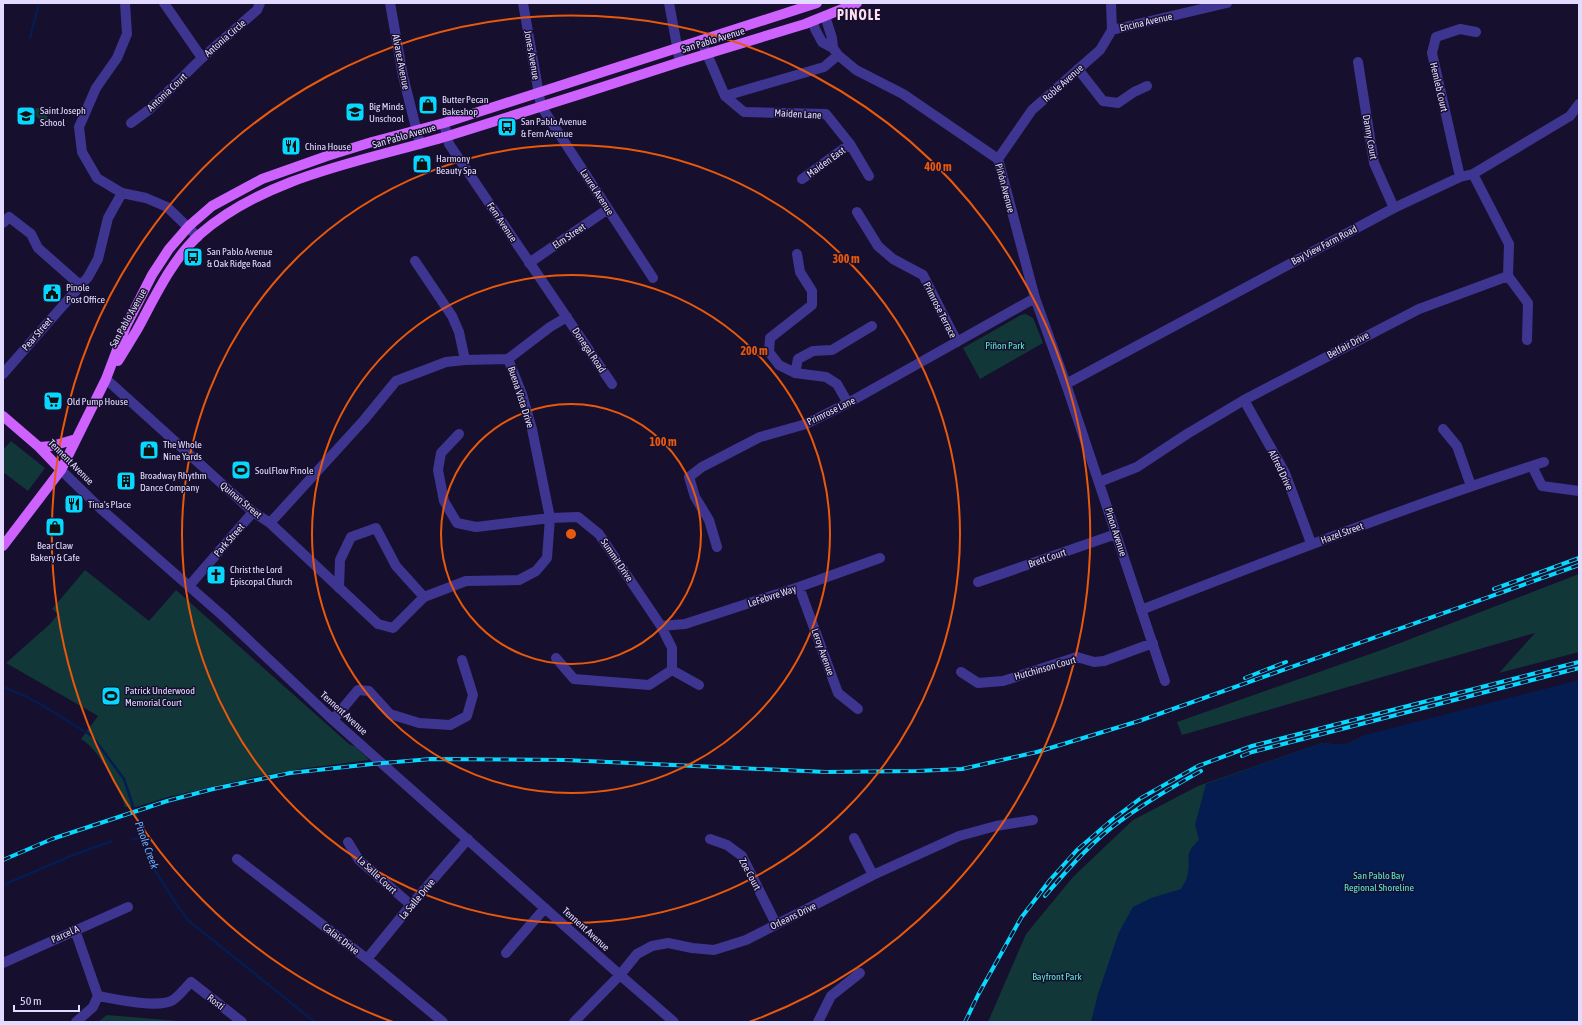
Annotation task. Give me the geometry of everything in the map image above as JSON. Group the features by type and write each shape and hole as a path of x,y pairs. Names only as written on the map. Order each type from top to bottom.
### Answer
{"main road":[{"name":"San Pablo Avenue","path":"106,380 126,326 152,275 169,249 189,226 212,206 262,179 327,156 444,123 817,3"},
{"path":"817,3 825,16"},
{"path":"813,21 817,3"},
{"name":"San Pablo Avenue","path":"3,546 61,470 106,380 136,332 162,281 198,236 220,218 246,202 304,178 447,136 706,55 813,21 857,3"},
{"name":"Tennent Avenue","path":"3,416 39,447 61,470"},
{"path":"39,447 52,446 76,439"}],"street":[{"path":"125,3 127,34 117,58 96,88 80,127 82,152 97,178 122,193 146,198 167,207 198,236"},
{"name":"Antonia Circle","path":"164,3 202,58 258,10 260,3"},
{"name":"Alvarez Avenue","path":"390,3 403,76 420,144"},
{"name":"Jones Avenue","path":"523,3 541,106"},
{"path":"669,3 680,62"},
{"path":"1110,3 1112,30"},
{"name":"Encina Avenue","path":"1112,30 1227,3"},
{"path":"725,96 824,67 835,52 825,16"},
{"name":"Piñón Avenue","path":"813,21 815,29 822,42 856,70 904,94 998,159 1035,298 1066,384"},
{"name":"Hemleb Court","path":"1460,177 1432,53 1436,37 1460,29 1476,32"},
{"name":"Roble Avenue","path":"998,159 1032,110 1100,50 1112,30"},
{"name":"Maiden Lane","path":"701,40 706,55 725,96 744,112 826,114 850,144 869,176"},
{"name":"Antonia Court","path":"131,123 150,109 202,58"},
{"name":"Danny Court","path":"1358,62 1374,163 1394,208"},
{"path":"1078,69 1103,101 1118,103 1134,92 1147,86"},
{"name":"Bay View Farm Road","path":"1066,384 1394,208 1460,177 1473,174 1570,116 1579,104"},
{"name":"Laurel Avenue","path":"541,106 653,278"},
{"name":"Fern Avenue","path":"444,123 449,144 567,317"},
{"name":"Maiden East","path":"802,179 850,144"},
{"path":"1473,174 1509,244 1508,276 1528,303 1527,340"},
{"name":"Pear Street","path":"3,374 88,277 98,259 108,218 122,193"},
{"name":"Elm Street","path":"530,263 608,209"},
{"name":"Primrose Terrace","path":"857,212 878,246 893,259 923,275 957,342"},
{"path":"6,220 31,234 38,248 80,285"},
{"path":"798,254 800,272 812,291 812,305 770,338 769,352 778,365 795,373 826,377 837,384 848,403"},
{"path":"415,261 452,316 459,332 465,360"},
{"name":"Belfair Drive","path":"1099,482 1137,467 1187,434 1244,400 1419,309 1508,276"},
{"name":"Primrose Lane","path":"717,547 709,520 695,497 689,477 702,468 760,437 806,424 848,403 1035,298"},
{"path":"508,359 550,327 567,317"},
{"name":"Donegal Road","path":"567,317 612,384"},
{"path":"795,373 798,359 813,351 832,350 872,326"},
{"name":"Buena Vista Drive","path":"270,523 364,420 396,381 446,362 508,359 522,394 532,429 550,518 548,558 536,571 519,580 466,581 424,597 393,628 378,624 339,588"},
{"name":"Quinan Street","path":"106,380 253,512 270,523 339,588"},
{"name":"Pinon Avenue","path":"1066,384 1165,681"},
{"name":"Alfred Drive","path":"1244,400 1285,473 1311,543"},
{"path":"1443,429 1457,446 1471,486"},
{"name":"Summit Drive","path":"459,434 441,453 438,470 444,501 457,523 476,527 550,518 578,517 599,534 661,626 672,648 672,670"},
{"name":"Hazel Street","path":"1141,610 1311,543 1471,486 1544,462"},
{"path":"1532,466 1542,486 1579,491"},
{"name":"Tennent Avenue","path":"61,470 101,509 223,616 333,720 674,1022"},
{"name":"Park Street","path":"189,586 253,512"},
{"path":"339,588 340,560 351,537 376,528 396,566 424,597"},
{"name":"Brett Court","path":"978,582 1116,534"},
{"name":"LeFebvre Way","path":"661,626 685,624 799,587 880,558"},
{"name":"Leroy Avenue","path":"799,587 838,693 858,709"},
{"name":"Hutchinson Court","path":"961,672 978,683 1003,681 1077,657 1094,662 1104,661 1153,643"},
{"path":"556,658 574,679 649,685 672,670 699,685"},
{"path":"333,720 358,690 369,691 390,714 419,723 450,725 466,716 473,695 462,660"},
{"name":"Orleans Drive","path":"574,1022 620,975 637,954 652,946 668,943 692,948 714,950 746,940 873,875 959,836 996,826 1033,820"},
{"path":"854,838 873,875"},
{"name":"Zoe Court","path":"710,839 727,845 742,856 776,924"},
{"name":"La Salle Drive","path":"367,959 411,905 468,840"},
{"name":"La Salle Court","path":"348,842 359,860 411,905"},
{"name":"Calais Drive","path":"237,859 367,959 443,1022"},
{"name":"Parcel A","path":"3,963 75,930 128,908"},
{"path":"506,953 545,908"},
{"path":"75,930 98,996 93,1007 76,1022"},
{"path":"818,1022 831,996 860,973"},
{"name":"Rosti","path":"98,996 123,1001 162,1005 173,1000 191,982 242,1022"}],"green space":[{"path":"37,108 45,108 48,111 46,124 31,113"},
{"name":"Piñon Park","path":"1026,314 1033,318 1043,343 980,379 963,348 1021,315"},
{"path":"11,441 45,468 28,491 3,472 3,450"},
{"path":"85,570 149,621 176,590 349,744 356,747 369,760 299,769 255,777 168,797 136,807 125,807 108,770 88,744 81,739 98,716 6,663 50,624 58,614 52,609"},
{"path":"1579,574 1579,652 1499,673 1535,633 1182,735 1177,722 1387,648"},
{"name":"San Pablo Bay Regional Shoreline","path":"1365,735 1515,1022 988,1022 1026,934 1073,877 1133,820 1198,786 1322,743 1345,745"},
{"path":"107,1015 179,1021 98,1022"}],"water":[{"name":"San Pablo Bay Regional Shoreline","path":"1579,680 1579,1022 1091,1022 1098,994 1119,932 1133,907 1151,898 1181,889 1186,880 1188,871 1188,857 1194,845 1199,840 1195,825 1206,784 1322,743 1345,745 1365,735"}],"waterway":[{"path":"30,38 39,3"},
{"name":"Pinole Creek","path":"3,687 42,705 92,736 124,779 154,869 189,921 315,1022"},
{"path":"132,839 143,838"},
{"path":"3,885 73,855 112,841"}],"railway":[{"path":"1494,589 1579,558"},
{"path":"3,860 52,839 167,801 213,789 290,773 372,764 431,759 565,760 826,772 962,769 1037,752 1139,721 1579,565"},
{"path":"1245,678 1286,662"},
{"path":"965,1022 978,995 1021,918 1050,880 1077,850 1113,819 1141,798 1198,766 1252,746 1579,662"},
{"path":"1242,756 1252,752 1579,668"},
{"path":"1045,896 1081,855 1112,827 1132,812 1201,771"}],"place":[{"name":"Butter Pecan Bakeshop","path":"428,105"},
{"name":"Big Minds Unschool","path":"355,112"},
{"name":"Saint Joseph School","path":"26,116"},
{"name":"San Pablo Avenue & Fern Avenue","path":"507,127"},
{"name":"China House","path":"291,146"},
{"name":"Harmony Beauty Spa","path":"422,164"},
{"name":"San Pablo Avenue & Oak Ridge Road","path":"193,257"},
{"name":"Pinole Post Office","path":"52,293"},
{"name":"Old Pump House","path":"53,401"},
{"name":"The Whole Nine Yards","path":"149,450"},
{"name":"SoulFlow Pinole","path":"241,470"},
{"name":"Broadway Rhythm Dance Company","path":"126,481"},
{"name":"Tina's Place","path":"74,504"},
{"name":"Bear Claw Bakery & Cafe","path":"55,527"},
{"name":"Christ the Lord Episcopal Church","path":"216,575"},
{"name":"Patrick Underwood Memorial Court","path":"111,696"}],"district":[{"name":"PINOLE","path":"859,15"}],"park label":[{"name":"Bayfront Park","path":"1057,976"}]}
